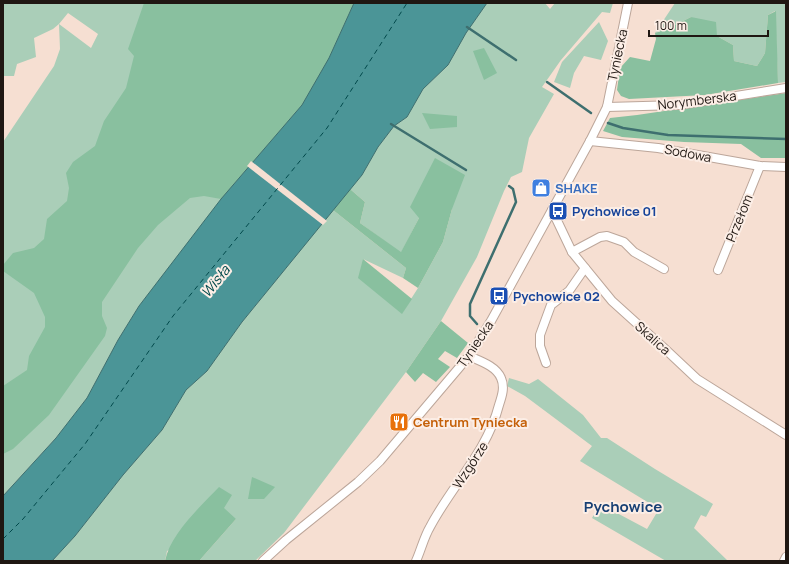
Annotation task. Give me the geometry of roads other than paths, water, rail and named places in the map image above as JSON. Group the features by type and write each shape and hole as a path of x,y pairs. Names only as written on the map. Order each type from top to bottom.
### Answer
{"street":[{"name":"Tyniecka","path":"263,561 286,540 358,482 380,461 469,356 491,321 590,141 606,107 628,3"},
{"name":"Norymberska","path":"606,107 679,105 786,88"},
{"name":"Sodowa","path":"590,141 658,148 760,166 786,167"},
{"name":"Przełom","path":"718,270 760,166"},
{"name":"Skalica","path":"552,210 572,252 612,301 697,379 786,435"},
{"path":"572,252 600,237 607,236 624,242 634,252 664,269"},
{"path":"546,363 540,346 540,335 551,305 569,291 585,268"},
{"name":"Wzgórze","path":"416,561 429,527 489,435 503,391 501,378 496,369 469,356"},
{"path":"784,561 786,557"}],"water":[{"name":"Wisła","path":"354,3 487,3 466,33 448,65 423,89 407,117 394,126 378,147 362,175 242,322 207,371 186,390 162,430 123,475 75,536 52,561 3,561 3,496 56,438 87,398 118,340 139,306 221,199 302,105 329,58"}],"waterway":[{"path":"467,27 516,60"},
{"path":"547,82 591,113"},
{"path":"608,123 623,128 668,135 786,139"},
{"path":"391,124 466,170"},
{"path":"477,324 470,316 470,304 516,202 513,189 509,186"}],"place":[{"name":"SHAKE","path":"541,188"},
{"name":"Pychowice 01","path":"558,211"},
{"name":"Pychowice 02","path":"499,296"},
{"name":"Centrum Tyniecka","path":"399,422"}],"district":[{"name":"Pychowice","path":"623,506"}]}
